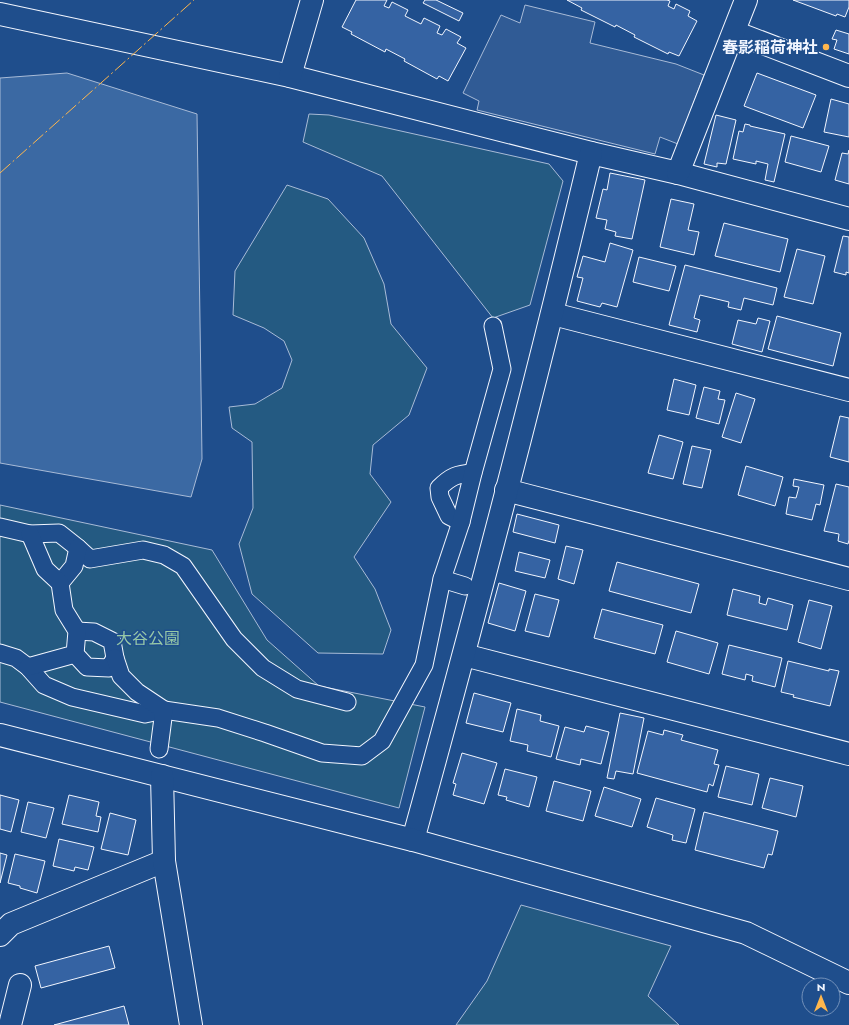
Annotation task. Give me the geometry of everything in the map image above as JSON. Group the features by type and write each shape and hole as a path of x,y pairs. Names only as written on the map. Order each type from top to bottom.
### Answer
{"street":[{"path":"290,76 312,0"},
{"path":"678,173 746,0"},
{"path":"0,14 290,76 591,153 678,173 849,218"},
{"path":"734,32 849,76"},
{"path":"413,840 464,655 553,314 591,153"},
{"path":"553,314 849,390"},
{"path":"0,653 16,658 28,667 44,685 72,697 144,714 164,710 218,718 322,753 362,756 382,741 424,665 442,579 461,522 502,369 493,326"},
{"path":"461,522 449,516 440,497 439,488 446,481 457,474 473,473"},
{"path":"506,490 849,579"},
{"path":"0,527 30,534 59,533 90,559 143,550 164,555 183,566 234,639 263,668 297,690 347,702"},
{"path":"30,534 45,569 60,583 64,610 77,631 74,654"},
{"path":"60,583 74,566 78,548"},
{"path":"442,579 465,586"},
{"path":"77,631 94,632 112,641 115,658 121,676 137,692 164,710"},
{"path":"74,654 87,667 109,668 115,658"},
{"path":"28,667 74,654"},
{"path":"464,655 849,754"},
{"path":"159,749 164,710"},
{"path":"0,735 413,840 746,933 849,983"},
{"path":"162,776 164,861 191,1025"},
{"path":"4,927 164,861"},
{"path":"10,1025 20,985"}],"green space":[{"path":"309,114 329,115 549,164 563,181 530,305 493,318 382,176 303,142"},
{"path":"287,185 328,199 364,238 384,284 391,324 427,368 409,415 373,445 370,474 391,502 354,557 375,589 391,630 383,654 318,653 252,594 239,544 253,508 252,442 232,428 229,407 255,404 282,388 292,360 284,341 264,328 233,315 235,271"},
{"name":"大谷公園","path":"0,505 212,550 267,640 319,686 425,707 399,808 0,702"},
{"path":"521,905 671,946 648,996 679,1025 456,1025 487,981"}],"shaded area":[{"path":"525,5 595,22 590,43 676,64 704,75 678,144 660,137 655,154 477,110 479,101 463,93 501,15 520,23"},
{"path":"67,73 197,114 202,459 191,497 0,463 0,78"}],"building":[{"path":"356,0 387,0 384,6 389,8 392,2 408,10 405,16 421,24 424,18 440,26 437,33 442,35 446,29 461,37 457,43 466,48 448,81 439,76 437,79 404,61 405,59 386,49 385,52 351,34 352,32 342,27"},
{"path":"425,0 436,0 463,13 459,21 423,3"},
{"path":"567,0 667,0 670,1 668,6 674,9 676,4 690,11 688,16 697,21 679,56 669,52 668,54 634,37 635,35 581,10 582,8"},
{"path":"793,0 849,0 849,7 845,17 837,14 836,16"},
{"path":"836,30 849,34 849,54 834,49 837,40 832,39"},
{"path":"757,73 816,95 803,128 744,106"},
{"path":"831,99 849,104 849,137 824,132"},
{"path":"716,115 736,120 726,164 717,163 717,167 704,164"},
{"path":"745,124 785,134 774,182 765,180 768,164 756,161 756,164 733,159 739,131 743,132"},
{"path":"791,136 829,146 821,172 785,162"},
{"path":"849,150 849,184 835,180 842,153 848,154"},
{"path":"610,173 645,180 632,239 615,236 616,232 605,229 607,220 596,218 603,189 607,190"},
{"path":"671,199 694,204 688,230 699,232 694,255 660,247"},
{"path":"724,223 788,239 780,272 715,256"},
{"path":"843,236 849,237 849,273 846,272 846,275 834,272"},
{"path":"610,243 633,250 617,307 602,303 600,307 577,301 583,278 577,277 583,256 605,262"},
{"path":"797,249 825,256 813,304 784,297"},
{"path":"639,257 676,266 669,291 633,282"},
{"path":"685,265 777,288 773,305 744,298 741,310 728,307 729,302 700,295 694,318 700,320 697,332 669,325"},
{"path":"777,316 841,333 833,366 768,349"},
{"path":"758,318 770,321 762,352 732,344 738,320 756,324"},
{"path":"674,379 696,385 689,415 667,410"},
{"path":"704,387 720,391 718,399 725,400 719,424 696,418"},
{"path":"736,393 755,399 741,443 722,437"},
{"path":"840,416 849,418 849,462 830,457"},
{"path":"659,435 683,442 673,479 648,473"},
{"path":"692,446 711,450 702,488 683,484"},
{"path":"746,466 783,477 775,506 738,495"},
{"path":"794,479 824,485 820,505 816,504 812,520 786,514 789,497 796,498 799,487 793,486"},
{"path":"836,484 849,487 848,544 838,541 839,534 824,531"},
{"path":"517,514 559,525 555,543 513,532"},
{"path":"566,546 583,550 574,584 558,579"},
{"path":"519,552 550,560 545,578 515,571"},
{"path":"617,562 699,584 691,613 609,591"},
{"path":"499,583 526,591 515,631 488,623"},
{"path":"733,589 760,596 759,603 766,605 768,598 793,605 787,630 727,615"},
{"path":"535,594 559,600 549,637 525,631"},
{"path":"809,600 832,606 821,649 798,642"},
{"path":"602,609 663,625 655,654 594,638"},
{"path":"676,631 718,643 709,674 667,662"},
{"path":"729,645 782,658 775,687 752,681 753,676 746,674 745,680 722,674"},
{"path":"788,661 829,671 829,669 839,671 830,706 793,697 794,695 781,692"},
{"path":"474,693 511,703 503,732 466,723"},
{"path":"517,709 541,715 540,721 559,726 551,757 527,751 528,745 510,741"},
{"path":"620,713 644,718 633,774 616,771 614,779 607,778"},
{"path":"586,726 609,732 601,764 581,759 580,765 556,759 565,727 584,732"},
{"path":"664,730 683,735 681,740 718,750 714,764 719,765 713,786 709,784 707,792 637,773 648,731 663,735"},
{"path":"462,753 497,763 484,804 453,795 456,784 453,783"},
{"path":"726,766 759,774 752,805 718,797"},
{"path":"505,769 537,777 529,807 506,800 507,797 498,795"},
{"path":"770,778 803,786 796,817 762,808"},
{"path":"554,781 591,791 583,821 546,811"},
{"path":"604,787 641,799 632,827 595,816"},
{"path":"0,795 19,800 11,832 0,829"},
{"path":"69,795 99,802 96,816 101,817 98,832 62,824"},
{"path":"656,798 695,809 686,843 672,840 673,835 647,827"},
{"path":"28,802 54,808 46,838 21,832"},
{"path":"704,812 778,831 772,855 768,854 764,868 695,850"},
{"path":"110,813 136,820 128,855 101,849"},
{"path":"59,839 94,847 88,870 75,867 74,871 53,866"},
{"path":"0,853 7,855 0,883"},
{"path":"15,854 45,861 37,893 8,883"},
{"path":"109,946 115,968 41,988 35,966"},
{"path":"124,1006 129,1025 54,1025"}],"power":[{"path":"0,173 194,0"}],"place":[{"name":"春影稲荷神社","path":"826,47"}]}
